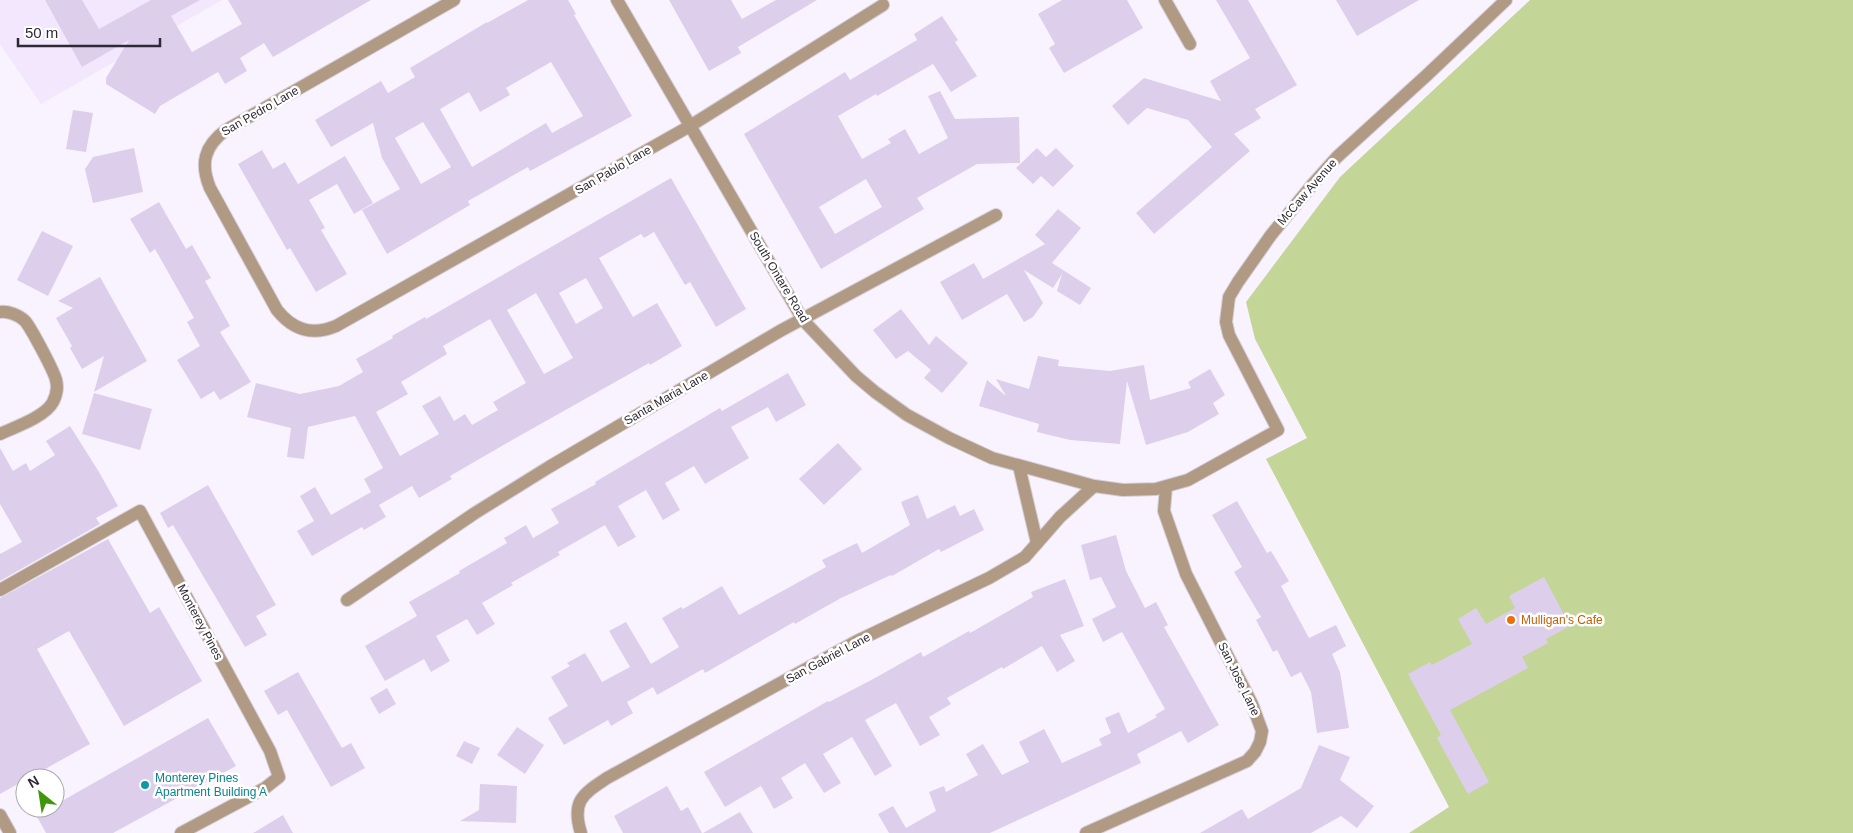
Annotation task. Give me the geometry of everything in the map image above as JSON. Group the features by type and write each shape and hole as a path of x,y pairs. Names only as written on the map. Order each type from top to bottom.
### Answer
{"street":[{"name":"San Pedro Lane","path":"336,326 315,332 304,330 293,326 277,310 210,188 204,167 206,156 217,136 226,130 454,0"},
{"name":"South Ontare Road","path":"617,0 803,320 856,376 874,392 907,415 949,438 992,458 1094,486 1123,490 1166,486 1188,480 1278,430"},
{"path":"1165,0 1190,44"},
{"name":"McCaw Avenue","path":"1278,430 1229,335 1226,322 1229,297 1271,235 1337,157 1506,0"},
{"name":"San Pablo Lane","path":"336,326 690,126 883,5"},
{"name":"Santa Maria Lane","path":"347,600 476,513 549,467 780,331 996,215"},
{"path":"0,312 15,314 25,321 54,372 57,382 56,394 52,404 44,413 0,434"},
{"path":"1019,466 1037,543"},
{"name":"San Gabriel Lane","path":"581,833 578,823 581,798 588,790 857,641 990,578 1025,557 1065,512 1094,486"},
{"name":"San Jose Lane","path":"1086,833 1247,761 1255,752 1260,742 1262,731 1252,704 1186,574 1164,511 1166,486"},
{"name":"Monterey Pines","path":"0,590 140,511 270,751 279,777 265,788 181,833"},
{"path":"0,814 10,833"}],"shaded area":[{"path":"0,0 222,0 41,104 0,44"}],"green space":[{"path":"1530,0 1853,0 1853,833 1409,833 1449,807 1266,459 1307,438 1255,339 1246,302 1340,177"}],"building":[{"path":"45,0 82,0 99,29 151,0 200,0 171,16 192,52 242,24 228,0 371,0 273,57 264,43 240,58 247,71 225,84 218,72 160,106 155,114 106,84 106,78 129,40 82,67"},
{"path":"528,0 568,0 576,14 574,15 632,116 530,171 528,167 468,201 470,205 387,254 362,210 400,189 382,158 373,123 331,147 315,120 381,81 388,93 415,77 410,68","holes":["551,62 583,116 552,133 546,123 472,167 440,109 469,92 480,112 510,95 506,88","423,122 451,167 421,184 395,138"]},
{"path":"669,0 731,0 742,19 776,0 817,0 738,47 741,53 709,71"},
{"path":"1062,0 1127,0 1143,28 1064,73 1049,48 1055,44 1038,14"},
{"path":"1216,0 1248,0 1297,85 1255,109 1261,118 1234,134 1250,151 1154,234 1136,213 1212,147 1188,120 1147,108 1128,125 1112,106 1144,78 1221,101 1210,81 1250,58"},
{"path":"1336,0 1419,0 1357,36"},
{"path":"942,16 958,40 955,42 977,76 951,92 933,64 838,116 862,159 891,143 888,139 905,129 919,154 948,138 928,96 940,91 955,119 1019,117 1020,163 977,164 917,198 924,209 821,269 744,134 845,72 850,80 917,40 914,34","holes":["866,179 882,207 835,234 819,207"]},
{"path":"73,110 93,113 86,152 66,149"},
{"path":"134,148 143,192 93,203 85,169 93,157"},
{"path":"1037,148 1046,157 1056,148 1074,166 1053,187 1041,176 1033,184 1016,168"},
{"path":"262,150 273,169 285,162 298,184 345,156 373,203 354,214 337,184 309,200 325,228 321,230 347,274 316,292 290,248 287,250 238,164"},
{"path":"671,178 746,309 716,327 690,282 685,285 654,232 644,238 641,234 599,258 633,317 657,303 682,346 514,439 450,476 452,479 419,498 412,486 379,505 386,517 364,530 362,527 312,556 297,531 314,521 300,496 315,487 331,515 371,492 364,479 383,468 355,416 308,427 304,459 287,457 291,428 247,417 256,383 300,394 339,386 363,372 356,359 425,317 426,319","holes":["586,278 603,308 576,324 559,293","536,293 573,358 544,374 507,310","490,319 526,383 493,402 498,410 472,425 465,414 454,421 440,396 422,406 439,434 400,456 376,412 408,394 401,382 447,354 443,346"]},
{"path":"159,202 186,249 192,245 211,278 205,281 230,326 220,332 251,382 220,400 214,391 201,399 177,360 200,346 187,322 194,318 155,249 150,253 130,219"},
{"path":"1058,209 1081,228 1052,263 1091,288 1080,305 1057,291 1062,274 1053,288 1024,270 1043,303 1033,317 1024,322 1007,294 962,320 940,282 974,263 983,279 1045,244 1035,235"},
{"path":"42,231 73,246 48,296 17,280"},
{"path":"100,277 147,361 94,392 104,356 82,369 70,348 72,346 56,318 73,308 58,301"},
{"path":"901,309 929,345 936,336 968,363 942,393 924,378 931,370 908,351 896,359 873,330"},
{"path":"1038,356 1059,360 1058,366 1110,371 1144,365 1150,400 1191,388 1188,382 1210,369 1225,395 1213,403 1219,414 1188,432 1146,445 1127,381 1120,444 1070,440 1037,432 1039,424 979,406 987,380 1006,396 996,379 1029,389"},
{"path":"788,373 806,405 776,422 768,407 731,427 749,458 705,484 694,466 665,483 680,510 663,520 646,490 618,506 636,537 618,547 605,525 558,552 560,555 511,583 513,585 482,603 495,624 477,635 467,619 436,636 450,661 431,672 424,659 385,681 365,646 417,616 409,602 507,543 504,538 526,525 533,538 559,523 551,509 596,484 595,482 720,408 722,411"},
{"path":"94,393 152,409 140,450 82,434"},
{"path":"70,426 118,506 96,518 100,524 0,581 0,554 22,542 0,504 0,448 13,471 26,463 30,471 55,455 46,441"},
{"path":"838,443 862,469 824,505 799,479"},
{"path":"208,485 276,605 256,616 267,635 245,647 173,525 168,528 160,513"},
{"path":"918,495 927,519 955,505 960,516 974,509 984,530 941,552 939,549 892,576 841,598 795,624 794,622 705,673 703,669 657,695 653,687 627,702 633,713 611,726 608,720 564,745 548,718 568,706 551,677 570,666 567,663 585,653 602,682 630,667 609,631 626,622 651,664 679,647 662,618 681,607 683,609 722,586 739,615 826,567 822,560 857,543 862,553 910,525 901,502"},
{"path":"1237,501 1267,553 1271,551 1289,581 1281,586 1309,638 1336,625 1346,646 1332,654 1340,672 1349,728 1317,733 1311,692 1301,672 1291,677 1277,650 1273,652 1256,620 1261,617 1234,572 1242,567 1212,515"},
{"path":"1116,535 1126,571 1145,608 1156,602 1168,625 1164,627 1219,725 1188,743 1181,731 1137,754 1141,763 990,833 889,833 878,814 893,806 906,828 936,811 929,792 944,786 946,792 978,775 966,754 983,744 1002,775 1029,762 1019,742 1044,729 1062,763 1102,745 1099,739 1111,733 1105,718 1119,712 1128,733 1157,717 1155,715 1165,709 1122,632 1103,642 1092,619 1116,607 1101,577 1090,580 1081,545"},
{"path":"108,539 150,613 159,607 202,681 124,726 69,631 37,649 90,744 47,768 15,768 15,786 0,794 0,598"},
{"path":"1544,577 1570,626 1546,639 1548,643 1522,657 1528,668 1450,710 1489,782 1468,794 1437,738 1441,735 1408,674 1430,662 1432,665 1472,644 1458,619 1476,608 1486,624 1515,608 1509,596"},
{"path":"1065,579 1084,626 1060,635 1075,661 1057,672 1042,646 1003,669 1002,667 947,698 951,704 929,717 940,735 920,746 896,703 865,720 892,766 875,776 852,737 823,754 841,783 824,793 805,763 781,778 793,798 774,809 761,786 725,807 704,772 828,701 875,678 921,652 923,657 969,631 970,633 1033,597 1031,592"},
{"path":"298,672 342,748 351,743 365,768 331,787 287,710 278,715 264,691"},
{"path":"387,688 396,704 379,714 370,698"},
{"name":"Monterey Pines Apartment Building A","path":"208,718 236,766 113,833 46,833 38,818 65,818 65,799"},
{"path":"517,727 544,745 525,774 497,755"},
{"path":"464,741 480,748 472,764 456,756"},
{"path":"1319,745 1350,757 1340,780 1374,806 1357,828 1341,816 1311,833 1200,833 1242,809 1248,819 1301,788"},
{"path":"480,784 517,786 516,823 460,821 479,810"},
{"path":"667,786 681,811 688,807 702,833 623,833 614,816"},
{"path":"740,812 753,833 703,833"},
{"path":"283,815 293,833 253,833"}],"place":[{"name":"Mulligan's Cafe","path":"1511,620"},
{"name":"Monterey Pines Apartment Building A","path":"145,785"}]}
